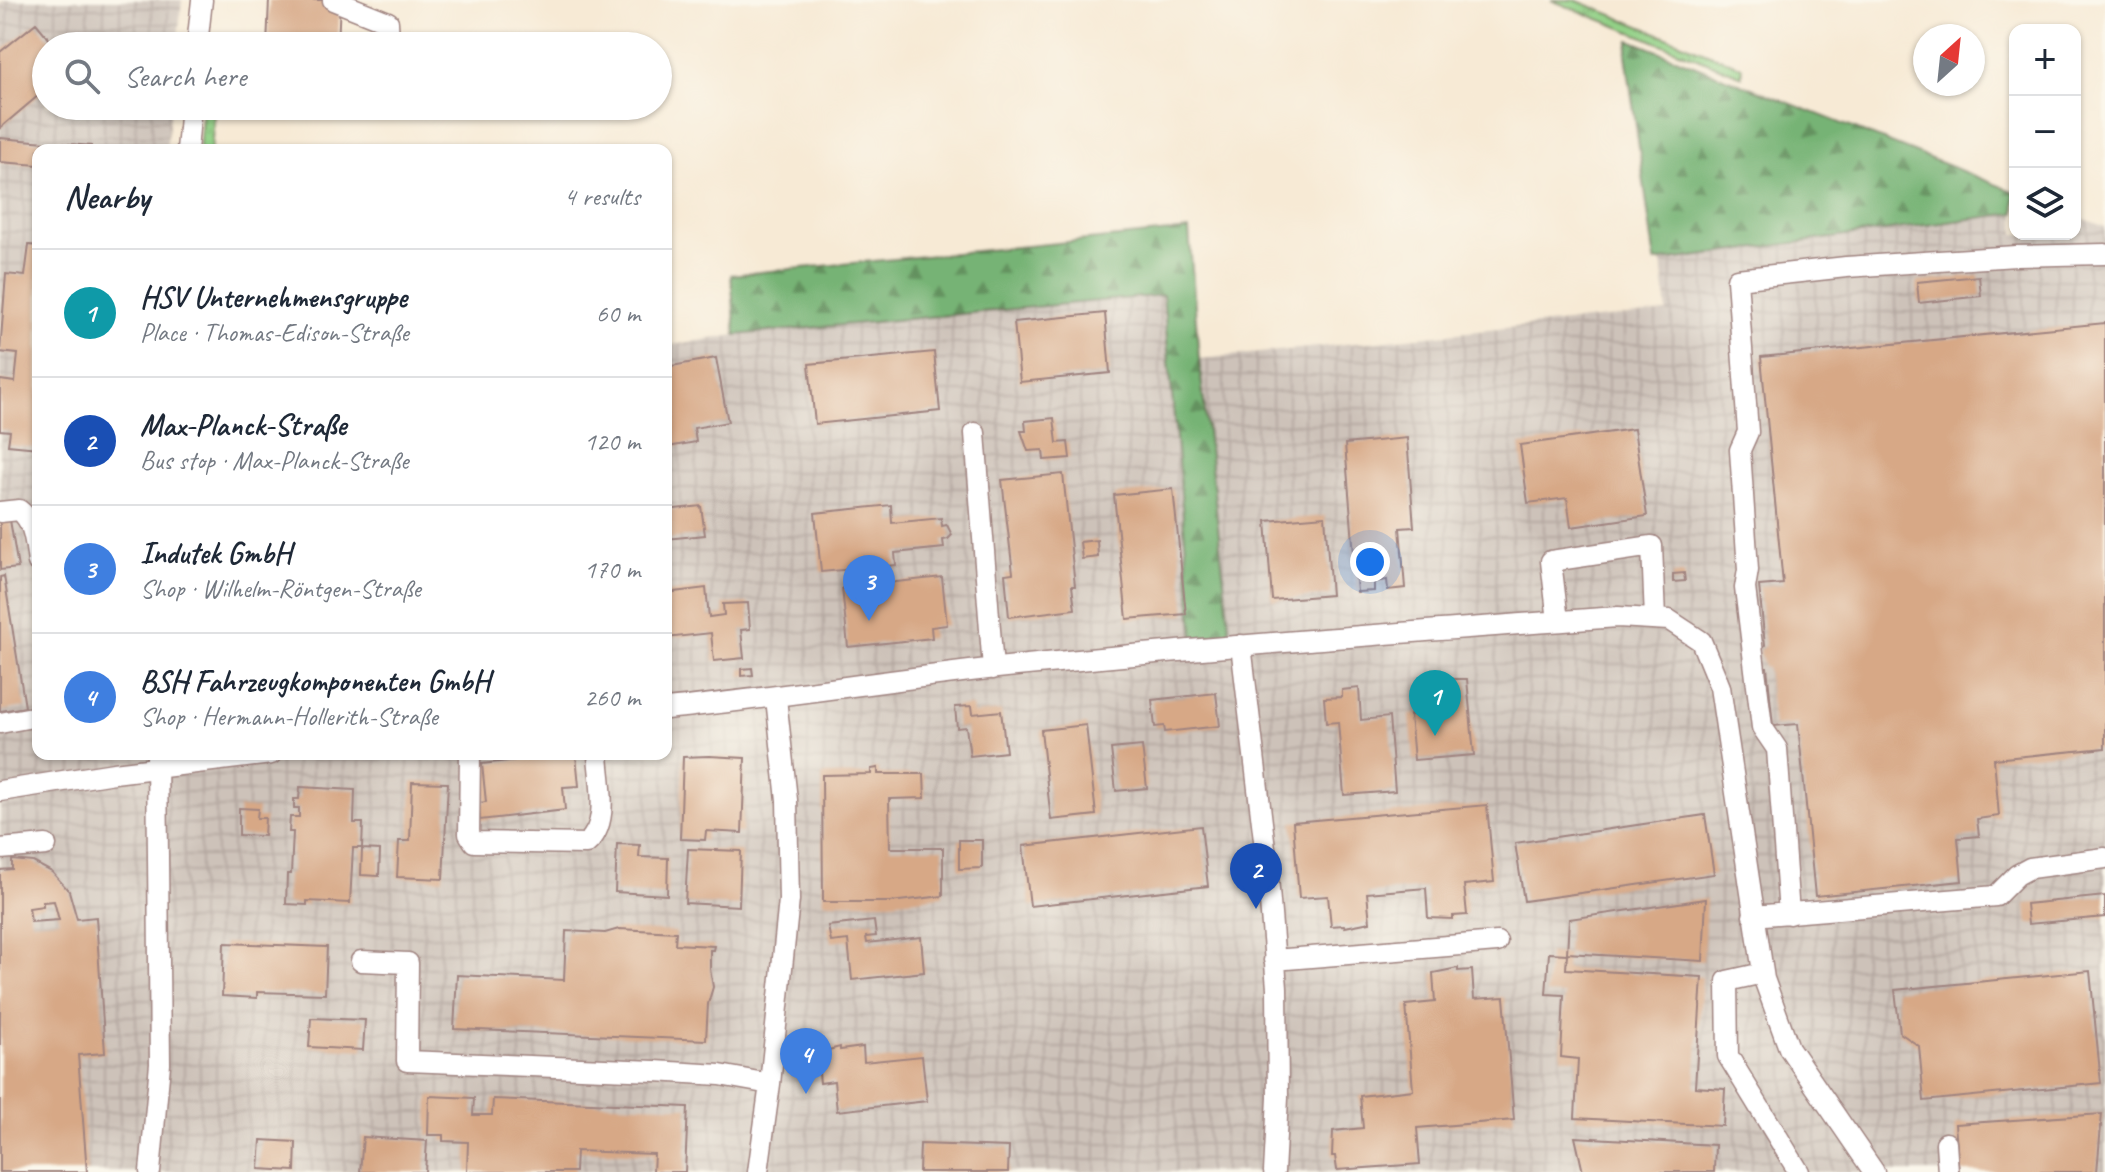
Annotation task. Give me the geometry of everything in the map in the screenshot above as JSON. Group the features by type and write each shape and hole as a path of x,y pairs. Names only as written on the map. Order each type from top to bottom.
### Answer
{"street":[{"path":"199,32 202,0"},
{"path":"333,0 388,22 389,32"},
{"path":"188,144 190,120"},
{"path":"1789,914 1777,749 1762,727 1745,588 1748,570 1740,450 1748,432 1737,279 1846,267 2016,256 2105,254"},
{"path":"975,433 993,669"},
{"path":"0,512 19,510 27,516 32,526"},
{"path":"1558,621 1551,561 1652,546 1655,619"},
{"path":"672,708 993,669 1241,645 1618,617 1669,620 1701,641 1720,687 1763,973 1789,1048 1874,1172"},
{"path":"1241,645 1267,865 1274,960 1278,1098 1274,1172"},
{"path":"758,1172 789,900 787,800 776,698"},
{"path":"0,723 32,717"},
{"path":"470,760 469,834 474,842 586,844 598,830 601,814 598,760"},
{"path":"0,791 157,761 160,1064 150,1172"},
{"path":"0,849 46,845"},
{"path":"1753,916 1996,896 2017,875 2030,868 2105,858"},
{"path":"1274,960 1497,942"},
{"path":"361,961 408,963 407,1061 707,1074 770,1084"},
{"path":"1763,973 1727,981 1728,1056 1799,1172"},
{"path":"1946,1143 1948,1172"}],"shaded area":[{"path":"5,0 182,0 179,32 32,32 32,120 169,120 167,144 32,144 32,760 672,760 672,345 736,335 1164,295 1194,637 1230,632 1199,359 1667,312 1662,261 2009,214 2009,240 2081,240 2081,217 2105,227 2105,1172 0,1172 0,4"}],"green space":[{"path":"1551,0 1575,0 1742,67 1742,76"},
{"path":"1630,40 2009,190 2009,214 1655,262 1626,54"},
{"path":"202,120 214,120 212,144 200,144"},
{"path":"1189,230 1199,359 1230,633 1194,638 1163,295 736,335 731,275"}],"building":[{"path":"269,0 340,0 339,32 268,32"},
{"path":"36,23 43,32 32,32 32,101 0,128 0,52"},
{"path":"0,138 68,144 32,144 32,165 0,162"},
{"path":"29,245 32,245 32,447 8,445 10,431 0,430 0,380 15,382 18,354 0,352 6,274 25,276"},
{"path":"1979,276 1981,296 1919,303 1917,282"},
{"path":"1105,313 1110,373 1020,382 1014,322"},
{"path":"2105,323 2105,748 1994,759 1999,816 1977,819 1979,836 1958,838 1962,881 1815,896 1798,724 1773,726 1767,667 1764,667 1760,651 1765,645 1759,586 1783,584 1761,357"},
{"path":"934,352 940,411 815,424 809,364"},
{"path":"716,358 728,422 694,428 696,442 672,446 672,366"},
{"path":"1054,418 1057,443 1068,442 1070,458 1044,460 1043,450 1028,451 1021,431 1026,431 1025,421"},
{"path":"1634,429 1647,516 1571,527 1567,498 1528,503 1520,445"},
{"path":"1407,438 1414,527 1400,528 1405,588 1388,590 1387,580 1374,582 1374,591 1357,592 1345,444"},
{"path":"1063,474 1075,609 1009,617 1005,574 1013,573 1002,480"},
{"path":"1173,489 1186,614 1127,619 1114,495"},
{"path":"891,505 892,523 941,518 942,526 947,525 952,535 943,540 944,548 895,553 896,565 821,572 815,513"},
{"path":"701,506 705,535 672,538 672,509"},
{"path":"1325,516 1331,595 1272,600 1266,521"},
{"path":"10,520 18,568 0,570 0,521"},
{"path":"1097,540 1098,557 1082,559 1080,542"},
{"path":"1684,573 1685,581 1673,582 1673,574"},
{"path":"4,576 25,707 0,711 0,577"},
{"path":"942,577 947,625 931,627 932,638 848,647 842,588"},
{"path":"706,588 709,617 724,615 723,604 748,603 750,629 741,630 744,658 714,661 711,633 672,637 672,592"},
{"path":"752,668 753,675 741,676 741,669"},
{"path":"1467,679 1474,755 1414,760 1410,715 1425,713 1423,683"},
{"path":"1359,688 1361,720 1389,717 1395,791 1344,795 1338,722 1326,723 1324,698 1342,697 1342,690"},
{"path":"1216,693 1220,726 1165,732 1164,726 1155,727 1152,700"},
{"path":"972,706 973,714 1001,711 1006,752 970,756 966,727 957,728 955,707"},
{"path":"1086,725 1096,815 1051,820 1041,730"},
{"path":"1142,746 1147,788 1116,791 1111,749"},
{"path":"683,757 745,758 742,833 706,831 705,840 680,839"},
{"path":"516,760 576,760 579,786 563,787 565,810 480,820 478,803 486,802 482,764"},
{"path":"878,768 878,774 924,774 925,798 889,799 890,848 943,848 943,896 890,902 823,902 822,775 871,774 871,769"},
{"path":"412,782 448,783 443,879 397,877 399,841 410,841"},
{"path":"300,787 355,790 354,823 363,823 362,848 353,848 350,903 307,901 307,905 286,904 293,832 289,832 290,817 299,817 299,808 294,808 294,799 299,799"},
{"path":"1487,805 1494,882 1464,885 1467,915 1453,916 1453,919 1428,918 1426,888 1367,893 1370,922 1345,927 1331,926 1328,896 1299,898 1293,822"},
{"path":"239,808 258,809 257,818 265,818 264,836 239,835"},
{"path":"1705,815 1714,874 1524,901 1515,843"},
{"path":"1201,826 1208,886 1030,906 1023,846"},
{"path":"959,840 982,840 982,868 959,869"},
{"path":"617,844 640,845 639,857 668,858 667,895 615,892"},
{"path":"362,849 380,850 379,876 361,875"},
{"path":"688,849 741,851 739,906 685,903"},
{"path":"12,860 33,862 52,872 69,891 77,919 96,917 105,1053 78,1055 87,1172 0,1172 0,870 12,869","holes":["54,901 59,920 31,922 29,908"]},
{"path":"2105,896 2105,917 2028,924 2026,904"},
{"path":"1706,899 1703,961 1567,953 1569,919"},
{"path":"874,921 876,936 866,937 867,943 921,937 924,972 852,980 848,940 831,942 828,926"},
{"path":"619,929 676,932 675,944 714,946 710,950 713,987 708,1004 706,1040 454,1029 457,975 564,980 566,931 605,933"},
{"path":"224,943 327,947 325,994 257,992 257,998 222,996"},
{"path":"1549,953 1567,954 1566,969 1702,977 1695,1087 1725,1089 1723,1126 1575,1118 1578,1059 1561,1057 1564,995 1546,994"},
{"path":"1458,968 1458,971 1472,970 1474,999 1504,997 1514,1120 1417,1128 1420,1164 1337,1170 1335,1156 1332,1156 1333,1131 1363,1128 1360,1096 1413,1090 1406,1005 1435,1002 1433,973"},
{"path":"2090,971 2101,1083 1924,1101 1919,1046 1900,1033 1895,990"},
{"path":"311,1018 365,1020 363,1050 309,1047"},
{"path":"840,1047 840,1050 863,1047 864,1062 922,1056 927,1101 837,1111 834,1081 820,1083 817,1053"},
{"path":"429,1096 474,1098 473,1115 492,1115 493,1099 688,1107 685,1172 653,1172 654,1154 576,1151 575,1172 467,1172 468,1142 443,1141 443,1135 428,1135"},
{"path":"2102,1114 2097,1172 1959,1172 1955,1124"},
{"path":"363,1137 427,1141 425,1172 360,1172"},
{"path":"1575,1137 1715,1145 1714,1172 1583,1172"},
{"path":"261,1140 296,1142 295,1171 259,1169"},
{"path":"920,1144 1009,1147 1008,1172 919,1172"}],"place":[{"name":"Indutek GmbH","path":"869,621"},
{"name":"HSV Unternehmensgruppe","path":"1435,736"},
{"name":"Max-Planck-Straße","path":"1256,909"},
{"name":"BSH Fahrzeugkomponenten GmbH","path":"806,1094"}]}
